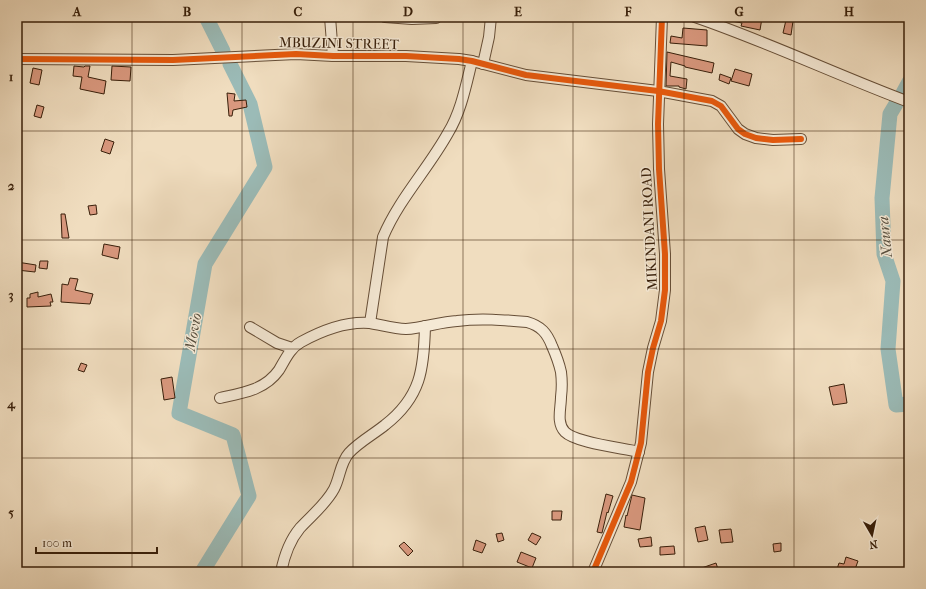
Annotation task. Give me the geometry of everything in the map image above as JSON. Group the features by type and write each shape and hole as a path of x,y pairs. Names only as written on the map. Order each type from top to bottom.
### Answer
{"street":[{"path":"330,17 333,56"},
{"path":"385,17 412,19 436,18"},
{"path":"483,64 491,17"},
{"name":"MIKINDANI ROAD","path":"593,572 631,482 639,452 648,372 661,321 666,290 665,254 658,169 658,91 662,17"},
{"path":"695,17 746,35 874,89 909,102"},
{"name":"MBUZINI STREET","path":"17,59 173,60 296,54 333,56 421,56 472,61 526,76 658,91 712,101 720,106 738,129 745,134 756,138 773,140 802,139"},
{"path":"370,323 383,237 387,227 406,195 443,144 450,131 456,119 472,61"},
{"path":"220,398 245,393 260,388 278,372 292,348 325,330 370,323 404,329 458,320 527,322 536,324 542,330 550,342 559,364 562,396 559,418 565,432 570,436 584,440 639,452"},
{"path":"281,572 290,543 299,529 330,496 346,458 356,447 395,417 413,395 420,376 424,356 425,326"},
{"path":"250,327 277,342 292,348"}],"building":[{"path":"726,17 762,18 760,30 741,26 742,23 726,20"},
{"path":"786,20 793,21 791,35 783,33"},
{"path":"683,28 707,30 707,46 670,43 671,36 682,38"},
{"path":"667,52 714,63 712,73 685,67 671,62 670,76 687,79 686,89 679,86 666,86"},
{"path":"74,66 90,66 88,77 106,81 104,94 80,89 82,77 73,76"},
{"path":"112,66 131,67 130,81 111,80"},
{"path":"33,68 42,70 39,85 30,83"},
{"path":"735,69 752,74 749,86 731,81"},
{"path":"720,74 731,78 729,84 719,80"},
{"path":"227,93 235,94 234,101 246,100 247,107 233,110 232,116 229,116"},
{"path":"37,105 44,107 41,118 34,116"},
{"path":"105,139 114,142 110,154 101,151"},
{"path":"96,205 97,214 90,215 88,206"},
{"path":"61,214 65,214 69,238 62,238"},
{"path":"104,244 120,247 118,259 102,255"},
{"path":"40,261 48,261 47,269 39,268"},
{"path":"17,262 36,265 35,272 17,270"},
{"path":"70,278 78,279 75,290 93,294 90,304 61,302 62,284 68,285"},
{"path":"38,292 38,297 51,294 53,302 50,302 51,306 27,307 27,298 30,298 30,294"},
{"path":"81,363 87,365 84,372 78,370"},
{"path":"172,377 175,398 164,400 161,379"},
{"path":"844,384 847,403 833,405 829,387"},
{"path":"606,494 613,496 602,533 597,532"},
{"path":"632,495 645,498 640,530 624,527"},
{"path":"552,511 562,511 561,520 552,520"},
{"path":"705,526 708,540 698,542 695,528"},
{"path":"731,529 733,542 721,543 719,530"},
{"path":"502,533 504,540 498,542 496,534"},
{"path":"532,533 541,537 536,545 528,540"},
{"path":"651,537 652,546 640,547 638,539"},
{"path":"476,540 486,544 482,553 473,550"},
{"path":"404,542 413,551 408,556 399,546"},
{"path":"781,543 781,551 774,552 773,544"},
{"path":"674,546 675,554 660,555 660,547"},
{"path":"521,552 536,558 532,568 517,562"},
{"path":"846,557 858,561 854,572 836,572 839,563 844,564"},
{"path":"716,563 719,572 693,572 693,571"}],"waterway":[{"name":"Movio","path":"206,17 223,51"},
{"name":"Movio","path":"202,572 249,496 233,435 179,413 205,264 265,167 250,104 230,64"},
{"name":"Naura","path":"903,93 909,82"},
{"name":"Naura","path":"896,104 890,114 882,198 884,254 893,281 888,349 896,405 909,404"}],"cycle path":[{"path":"593,572 631,482 641,443 648,372 661,321 665,290 665,254 659,169 658,124 662,17"},
{"path":"17,59 173,60 296,54 333,56 406,56 459,59 526,75 658,91 712,101 721,106 738,129 745,134 756,138 773,140 801,139"}]}
